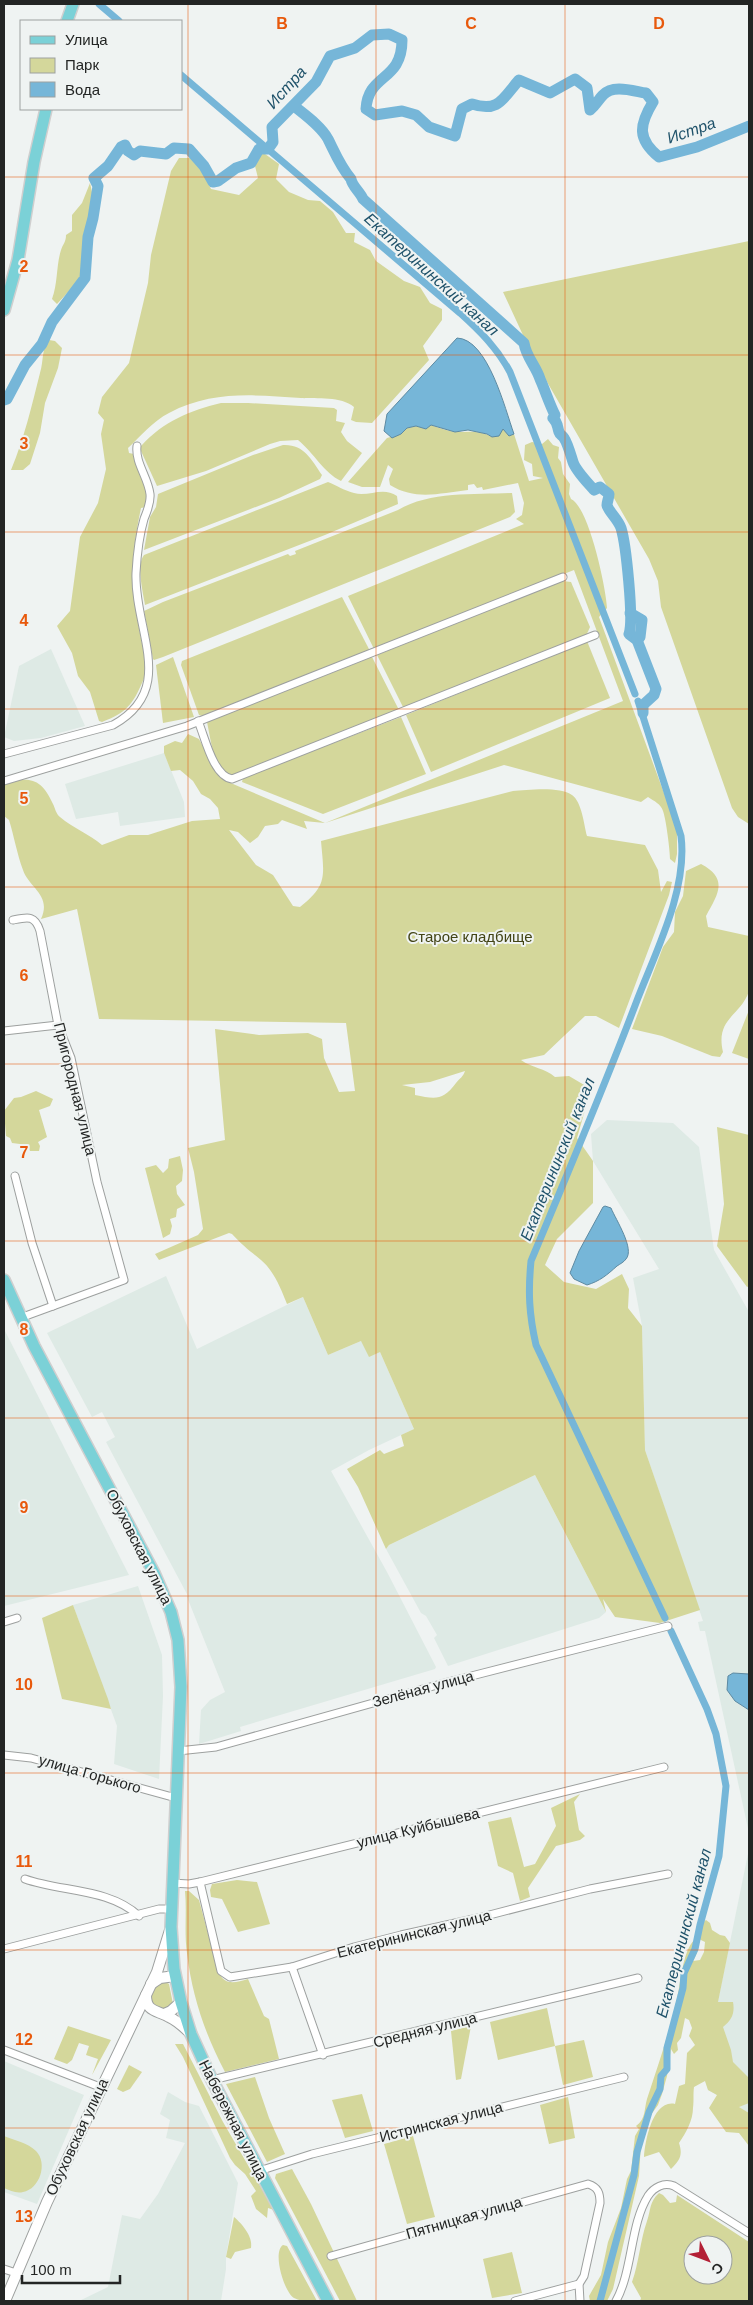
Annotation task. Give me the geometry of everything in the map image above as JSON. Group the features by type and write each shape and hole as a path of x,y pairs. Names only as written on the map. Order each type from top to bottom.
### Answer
{"main road":[{"path":"68,20 73,4"},
{"path":"4,310 18,260 34,162 46,110"},
{"name":"Обуховская улица","path":"4,1280 20,1318 154,1573 172,1612 178,1640 181,1673 170,1909 171,1927"},
{"name":"Набережная улица","path":"171,1927 175,1976 191,2034 212,2080 328,2301"}],"street":[{"path":"4,754 113,726 126,718 138,706 147,688 150,675 149,664 139,611 136,572 144,520 150,504 150,492 138,460 137,446"},
{"path":"4,781 198,721 563,577"},
{"path":"198,721 220,774 232,779 595,635"},
{"name":"Пригородная улица","path":"13,920 31,918 37,924 58,1025 71,1058 97,1182 124,1280 53,1306"},
{"path":"4,1030 58,1025"},
{"path":"15,1176 32,1243 53,1306 20,1318"},
{"path":"4,1622 17,1618"},
{"name":"Зелёная улица","path":"178,1751 216,1747 448,1682 668,1626"},
{"name":"улица Горького","path":"4,1755 19,1755 31,1758 176,1798"},
{"name":"улица Куйбышева","path":"172,1883 190,1884 200,1882 664,1767"},
{"name":"Екатерининская улица","path":"200,1882 223,1973 230,1977 292,1967 354,1947 401,1935 478,1918 590,1889 668,1874"},
{"path":"24,1879 43,1886 112,1899 132,1908 139,1916"},
{"path":"4,1949 139,1916 159,1909 170,1909"},
{"path":"171,1927 163,1958 146,1995 147,2005 174,2020 191,2034"},
{"path":"292,1967 323,2055"},
{"path":"150,1985 160,1978 175,1976"},
{"name":"Средняя улица","path":"212,2080 323,2055 638,1978"},
{"name":"Обуховская улица","path":"5,2301 47,2202 146,1995"},
{"path":"129,2030 142,2018 171,2011 181,2002"},
{"path":"4,2050 100,2088"},
{"name":"Истринская улица","path":"259,2171 340,2147 624,2077"},
{"path":"616,2301 623,2286 645,2203 654,2189 661,2184 668,2183 674,2186 749,2233"},
{"name":"Пятницкая улица","path":"331,2256 584,2184 591,2185 597,2189 600,2203 584,2276 579,2284"},
{"path":"4,2269 16,2273"},
{"path":"515,2301 579,2284 580,2301"}],"shaded area":[{"path":"51,649 85,726 41,738 14,741 4,737 19,666"},
{"path":"164,753 184,802 185,817 120,826 118,812 76,819 65,784"},
{"path":"607,1120 673,1123 699,1147 714,1250 749,1312 749,1833 705,1631 700,1631 698,1622 703,1621 645,1450 642,1326 633,1278 659,1269 593,1161 591,1134"},
{"path":"166,1276 197,1349 303,1297 328,1355 361,1341 380,1352 414,1429 369,1450 331,1471 387,1572 436,1667 435,1669 240,1727 241,1731 199,1744 201,1710 210,1700 225,1692 188,1596 106,1442 115,1437 102,1412 92,1417 47,1333"},
{"path":"4,1329 129,1575 4,1606"},
{"path":"535,1475 606,1612 599,1618 448,1666 434,1638 437,1635 426,1616 421,1613 386,1549 389,1545"},
{"path":"138,1586 162,1655 163,1696 159,1779 114,1764 117,1726 73,1605"},
{"path":"749,1849 749,2113 708,2090 703,2074"},
{"path":"4,2061 84,2095 37,2204 4,2192"},
{"path":"168,2092 185,2102 199,2106 238,2183 221,2301 79,2301 108,2287 122,2215 140,2219 158,2194 185,2143 166,2138 170,2120 160,2114"}],"green space":[{"path":"259,154 265,154 279,164 276,179 289,192 308,200 320,201 333,212 346,233 355,233 354,242 370,250 376,261 404,281 420,287 430,303 442,309 442,320 423,346 429,360 372,423 351,420 354,407 342,401 321,398 250,395 218,397 185,406 163,416 152,424 128,448 129,453 134,454 147,491 146,507 141,508 137,526 133,571 135,604 148,676 145,676 134,699 125,710 102,722 99,721 90,692 78,676 72,653 57,626 70,611 80,537 98,503 106,469 101,434 104,420 98,413 102,397 129,363 148,283 151,255 171,171 179,158 191,158 203,172 211,189 239,195 258,178 255,166"},
{"path":"90,183 92,192 90,217 85,237 82,277 57,304 52,299 61,250 66,235 72,231 72,215 82,203"},
{"path":"749,241 749,824 738,817 732,808 661,607 658,581 649,559 535,361 503,292"},
{"path":"49,340 55,341 62,348 58,368 45,403 40,433 30,464 23,470 11,470 20,446 44,351"},
{"path":"221,403 334,408 337,410 336,421 345,423 341,432 347,441 362,453 341,481 329,473 298,440 280,441 206,471 157,486 141,451 141,446 159,430 178,418"},
{"path":"431,425 453,432 479,432 492,437 503,429 509,436 514,434 529,481 543,478 533,476 532,464 524,460 525,445 532,442 542,444 548,439 553,445 559,447 558,458 561,462 563,474 570,484 569,494 571,499 578,505 584,517 600,567 607,608 599,617 677,832 675,863 670,859 667,827 661,806 648,797 641,802 504,765 325,823 623,701 574,570 374,649 348,596 524,524 516,519 522,515 524,503 518,483 483,490 482,487 477,488 474,484 468,485 468,490 428,495 409,493 390,485 389,479 393,469 388,465 380,487 362,487 348,482 387,438 401,434 407,428 416,426 426,429"},
{"path":"283,445 290,445 302,450 322,475 320,479 279,498 144,550 150,517 156,507 158,494 253,455"},
{"path":"328,482 354,493 392,493 397,496 398,504 325,535 145,605 140,572 140,565 144,555"},
{"path":"512,493 515,512 510,517 163,657 153,659 144,611 163,602 288,554 290,556 296,554 295,551 411,504 454,495"},
{"path":"563,581 571,582 590,627 586,636 403,707 377,655"},
{"path":"342,597 370,651 202,716 199,715 181,665 182,661"},
{"path":"587,641 610,698 431,772 406,715"},
{"path":"173,657 194,717 163,723 156,665"},
{"path":"372,657 399,710 229,777 219,766 207,722"},
{"path":"401,717 426,774 323,814 242,782 243,778"},
{"name":"Старое кладбище","path":"188,734 199,739 218,775 226,781 325,823 304,821 307,829 282,820 278,824 265,826 258,837 250,843 238,832 229,830 256,865 273,875 293,906 300,907 320,886 323,871 321,841 513,791 526,790 560,790 572,795 580,808 587,836 645,845 658,870 661,892 667,881 672,882 669,895 619,1028 596,1016 585,1016 544,1055 521,1060 555,1077 569,1076 591,1089 577,1138 593,1161 593,1203 557,1239 545,1265 564,1282 596,1289 622,1274 629,1289 628,1308 642,1326 645,1450 700,1610 660,1623 615,1617 603,1599 606,1612 535,1475 389,1545 386,1549 358,1487 347,1469 380,1450 384,1454 404,1446 401,1435 414,1429 380,1352 369,1357 361,1341 328,1355 303,1297 287,1304 270,1269 232,1234 229,1233 159,1260 155,1254 198,1235 203,1229 194,1172 188,1148 225,1140 215,1029 259,1035 308,1033 322,1039 324,1058 339,1092 355,1091 346,1023 99,1019 77,909 41,919 44,911 42,898 23,870 9,820 4,816 4,783 27,780 39,784 44,788 59,816 102,845 129,835 148,835 192,821 220,819 218,808 210,799 201,794 193,781 180,770 171,771 164,753 164,746 175,741 182,743","holes":["465,1071 443,1096 433,1098 415,1095 415,1088 402,1085 430,1082"]},
{"path":"701,864 715,875 718,881 717,894 706,916 708,927 749,936 749,991 726,1024 721,1041 723,1052 720,1057 712,1056 662,1036 632,1029 663,947 674,932 675,912 683,896 686,871"},
{"path":"749,1010 749,1059 732,1053"},
{"path":"36,1091 53,1099 50,1106 39,1110 47,1137 38,1142 40,1146 39,1151 30,1151 28,1145 12,1143 10,1138 6,1136 4,1111 14,1098"},
{"path":"717,1127 749,1135 749,1286 747,1287 717,1246 724,1204"},
{"path":"180,1156 183,1170 182,1181 176,1186 177,1194 185,1205 177,1209 176,1217 170,1219 172,1226 170,1234 163,1238 145,1168 156,1165 163,1173 168,1168 169,1159"},
{"path":"73,1605 111,1709 62,1699 42,1618"},
{"path":"580,1794 574,1802 579,1830 585,1836 580,1840 556,1846 528,1888 530,1897 520,1901 513,1873 498,1866 488,1822 511,1817 524,1867 535,1864 556,1826 551,1808"},
{"path":"237,1880 257,1882 270,1924 238,1932 222,1899 211,1897 210,1890 212,1884"},
{"path":"185,1891 189,1891 199,1900 220,1976 230,1982 248,1979 264,2016 269,2019 279,2059 225,2072 211,2043 192,1984 186,1945"},
{"path":"706,1920 710,1923 712,1930 725,1936 730,1943 718,2002 733,2002 734,2010 732,2016 723,2027 733,2062 749,2078 749,2103 739,2107 749,2113 749,2146 739,2133 726,2132 709,2108 717,2095 708,2090 705,2081 694,2087 692,2117 687,2131 679,2143 681,2154 677,2163 671,2169 659,2152 644,2157 648,2132 656,2114 667,2104 675,2104 679,2086 685,2084 687,2053 695,2045 689,2036 692,2028 689,2020 685,2018 681,2038 677,2043 678,2050 674,2054 671,2049 662,2094 658,2105 650,2116 641,2143 639,2176 613,2289 607,2301 590,2301 589,2296 601,2275 608,2242 621,2208 627,2179 631,2171 635,2136 639,2129 636,2126 643,2117 669,2030 686,1954 692,1942 696,1939 698,1947 693,1961 700,1960 704,1952 705,1942 699,1939 699,1934 701,1926"},
{"path":"164,1981 169,1984 173,2004 169,2009 158,2009 150,2000 156,1985"},
{"path":"547,2008 555,2046 498,2060 490,2022"},
{"path":"68,2026 111,2040 92,2075 98,2059 86,2055 89,2046 79,2043 72,2060 67,2064 54,2059"},
{"path":"471,2026 461,2079 456,2080 451,2031"},
{"path":"584,2040 593,2077 563,2085 555,2046"},
{"path":"175,2044 183,2044 223,2122 274,2210 268,2208 267,2218 256,2209 251,2196 256,2191 245,2174 230,2158 183,2057"},
{"path":"129,2065 142,2072 130,2089 123,2092 117,2089"},
{"path":"255,2077 269,2118 285,2154 267,2162 226,2084"},
{"path":"362,2094 373,2131 345,2138 332,2100"},
{"path":"568,2097 575,2138 549,2144 540,2105"},
{"path":"4,2136 29,2146 40,2156 42,2168 40,2175 38,2181 29,2190 13,2192 4,2188"},
{"path":"413,2136 435,2217 407,2224 384,2144"},
{"path":"292,2169 311,2204 357,2301 340,2301 275,2178 276,2174"},
{"path":"659,2193 670,2203 676,2202 677,2195 749,2242 749,2301 640,2301 641,2298 632,2282 653,2200"},
{"path":"234,2217 249,2235 251,2248 235,2252 231,2259 226,2257"},
{"path":"283,2245 287,2246 317,2301 299,2300 290,2294 283,2280 279,2263 280,2249"},
{"path":"512,2252 522,2293 492,2298 483,2259"}],"water":[{"path":"457,338 468,341 478,350 486,362 494,377 514,434 509,436 503,429 499,436 492,437 468,430 455,432 431,425 426,429 416,426 407,428 401,434 392,438 384,431 387,414"},
{"path":"605,1206 611,1208 627,1242 628,1254 624,1261 607,1275 587,1285 574,1279 570,1273 579,1251"},
{"path":"733,1673 749,1674 749,1710 735,1701 727,1690 728,1676"}],"waterway":[{"name":"Екатерининский канал","path":"99,4 118,20"},
{"name":"Истра","path":"4,400 7,399 25,365 42,344 52,322 85,278 88,237 98,186 94,178 108,166 121,147 125,145 128,151 134,155 140,151 166,154 174,148 189,149 204,166 213,182 218,181 236,168 251,163 259,149 268,149 273,142 272,127 316,82 330,56 355,48 372,35 389,34 402,40 401,54 391,71 372,89 368,97 366,109 375,115 402,111 416,115 429,127 455,136 462,109 472,104 488,107 495,105 504,98 519,80 550,93 575,79 587,88 590,110 603,95 612,90 623,89 646,93 653,102 648,110 642,131 647,144 659,157 697,147 749,126"},
{"name":"Екатерининский канал","path":"182,76 460,313 500,355 510,372 635,694"},
{"path":"294,106 325,134 363,199 524,343 555,415 553,418 557,423 559,433 567,443 575,466 594,490 600,487 609,494 608,507 621,528 629,582 631,614 629,634 637,640 656,689 654,695 643,705 643,713"},
{"path":"630,613 642,620 640,637 637,640"},
{"name":"Екатерининский канал","path":"638,701 681,836 680,878 660,942 598,1100 531,1261 529,1293 536,1345 665,1618"},
{"name":"Екатерининский канал","path":"600,2301 634,2175 637,2152 649,2112 660,2089 661,2076 667,2069 667,2048 683,1988 684,1973 695,1949 719,1856 726,1786 716,1734 707,1709 671,1631"}]}
